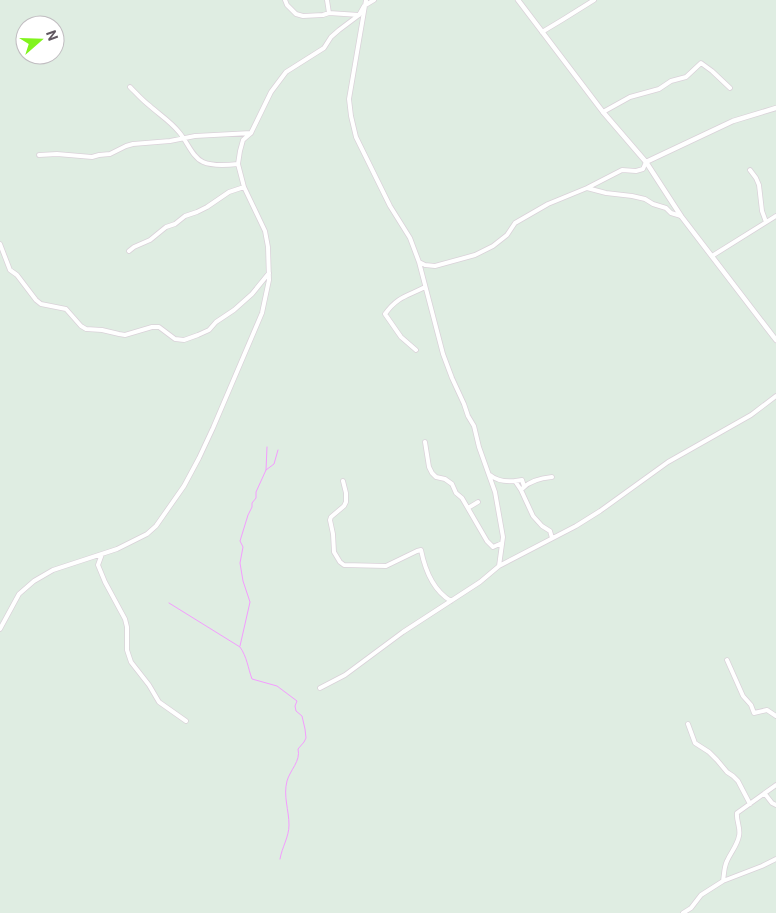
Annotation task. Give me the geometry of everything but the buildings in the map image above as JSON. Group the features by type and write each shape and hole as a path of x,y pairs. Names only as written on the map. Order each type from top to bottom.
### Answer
{"street":[{"path":"285,0 287,5 296,14 303,16 329,13 359,15"},
{"path":"328,0 329,13"},
{"path":"366,0 350,99 351,116 356,137 390,206 410,238 419,262 443,354 468,416 474,426 479,447 496,492 503,537 499,566"},
{"path":"0,629 20,594 34,581 53,570 102,554 147,534 156,526 184,486 213,428 262,313 269,280 268,247 265,231 244,187 238,164 243,140 251,133 271,92 286,72 324,48 338,30 359,15 364,6 374,0"},
{"path":"518,0 603,112 646,162 680,216 776,340"},
{"path":"542,32 594,0"},
{"path":"603,112 630,97 659,89 671,81 686,77 701,63 730,88"},
{"path":"130,87 149,106 170,121 184,138 195,156 204,162 228,165 238,164"},
{"path":"419,262 435,266 475,254 493,246 507,235 515,223 550,203 587,188 622,170 636,171 643,169 646,162 733,121 776,108"},
{"path":"39,155 57,154 92,157 110,154 133,144 170,141 195,136 251,133"},
{"path":"750,170 760,185 762,211 766,222"},
{"path":"129,251 157,236 166,227 175,224 185,216 207,207 229,192 244,187"},
{"path":"587,188 645,199 680,216"},
{"path":"712,256 776,216"},
{"path":"0,244 10,270 17,275 41,304 66,310 86,329 119,334 159,327 175,339 184,340 198,335 209,330 216,322 246,300 269,273"},
{"path":"416,350 401,337 385,314 391,305 401,297 425,287"},
{"path":"320,688 345,675 403,632 480,582 499,566 576,526 668,462 751,415 776,396"},
{"path":"425,442 428,467 432,473 449,482 456,493 462,498 487,540 501,554"},
{"path":"488,473 498,480 507,482 522,480 533,516 542,526 557,536"},
{"path":"523,488 541,478 552,477"},
{"path":"343,481 346,502 330,520 334,552 340,562 344,565 386,566 421,550 424,565 435,585 442,596 451,601"},
{"path":"468,508 478,502"},
{"path":"550,531 552,538"},
{"path":"494,547 502,543"},
{"path":"102,554 98,565 128,627 127,650 131,662 159,702 186,721"},
{"path":"727,660 742,696 752,705 754,713 766,710 776,716"},
{"path":"688,724 695,743 709,752 738,781 750,804"},
{"path":"723,881 726,862 739,838 740,831 736,817 737,813 776,785"},
{"path":"765,794 772,803 776,804"},
{"path":"683,913 691,908 700,895 718,886 723,881 776,859"}],"waterway":[{"path":"240,646 250,602 243,581 240,563 243,547 240,541 252,503 256,498 256,492 266,470 267,447"},
{"path":"266,470 274,464 278,450"},
{"path":"169,603 240,647 252,679 277,686 297,701 296,711 302,716 306,738 298,749 297,761 287,781 289,829 280,859"}]}
